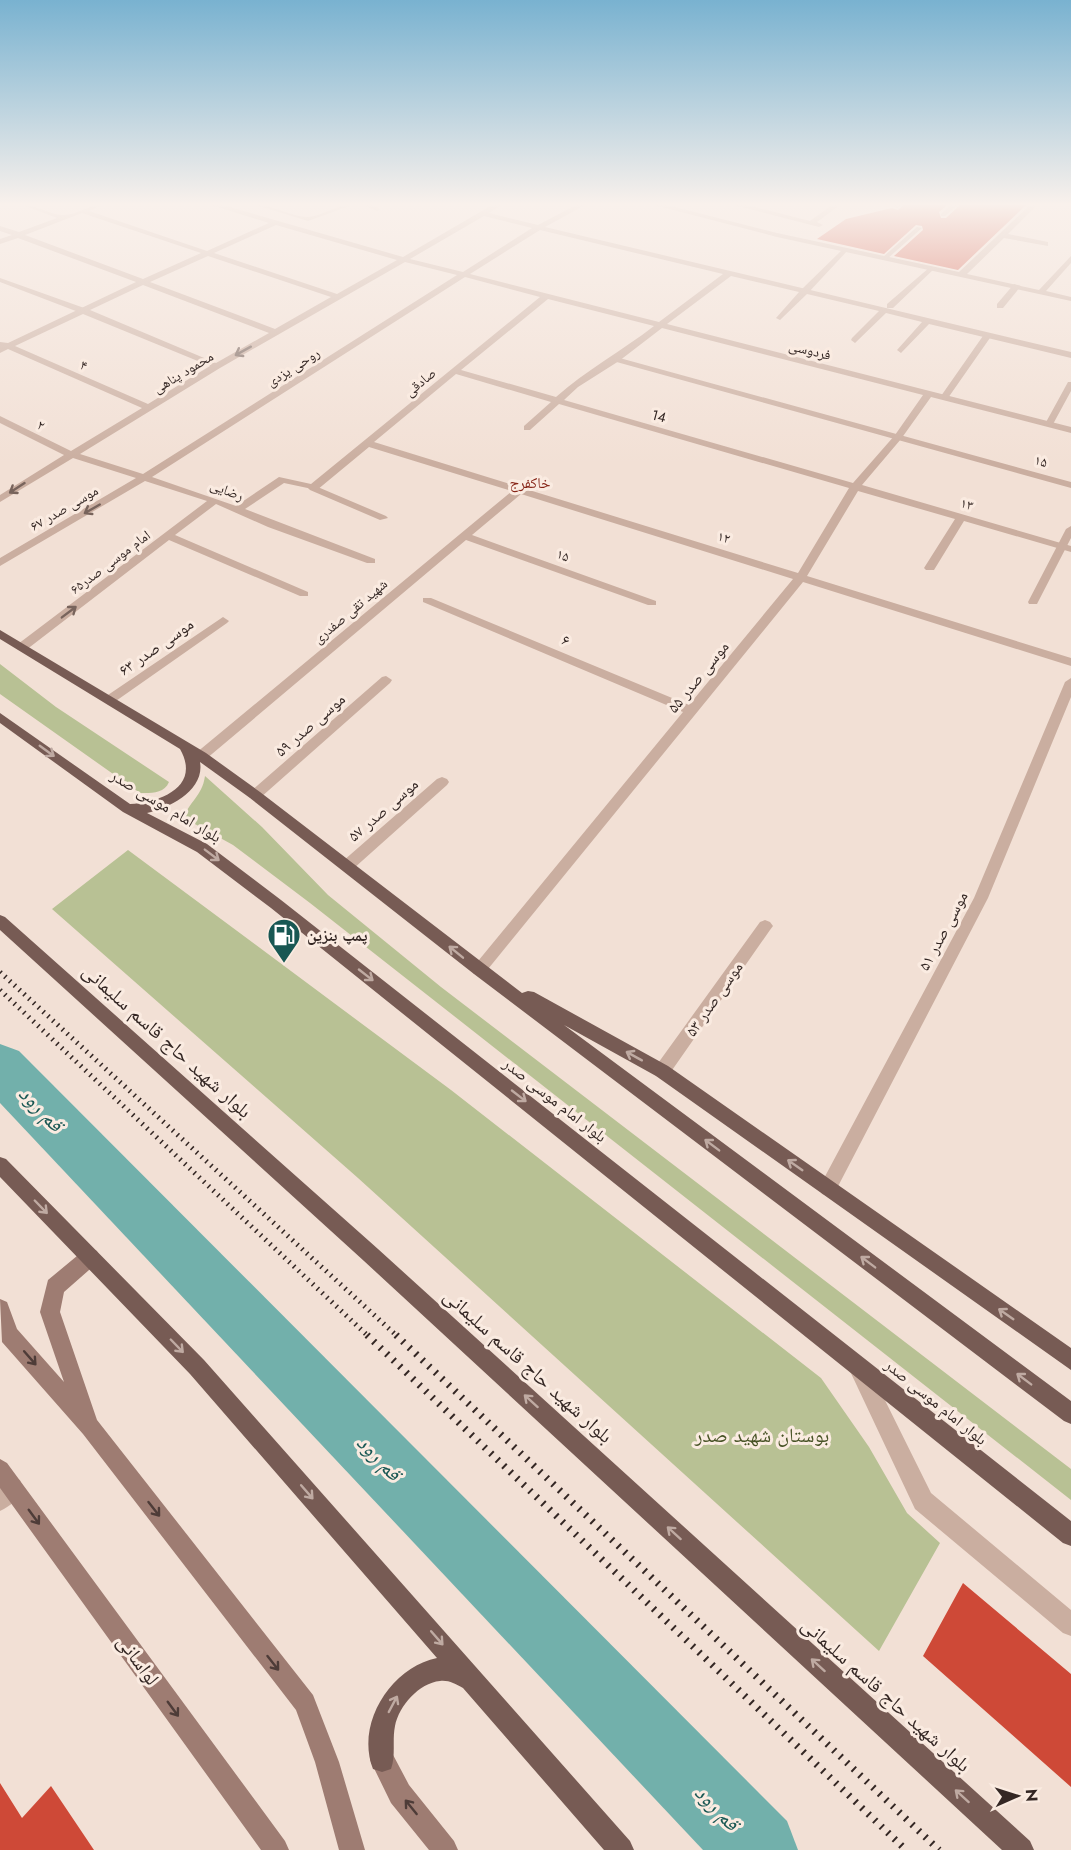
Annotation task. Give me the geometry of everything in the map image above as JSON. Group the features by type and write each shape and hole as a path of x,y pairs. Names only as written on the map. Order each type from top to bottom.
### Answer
{"main road":[{"path":"0,634 201,756 255,795 479,970 1071,1414"},
{"name":"بلوار امام موسی صدر","path":"0,717 128,809 202,848 221,862 1071,1535"},
{"path":"128,809 151,807 172,799 187,785 195,770 193,756 182,745"},
{"name":"بلوار شهید حاج قاسم سلیمانی","path":"0,921 380,1263 1021,1850"},
{"path":"479,970 663,1071 1071,1360"},
{"path":"0,1165 197,1367 621,1850"},
{"path":"90,1257 55,1287 50,1312 90,1428"},
{"path":"0,1309 9,1335 90,1428 304,1703 327,1762 352,1850"},
{"name":"لواسانی","path":"4,1486 276,1850"},
{"path":"445,1850 400,1794 382,1760 384,1722 400,1690 415,1677 432,1671 449,1670 465,1676 480,1687"}],"street":[{"path":"3,346 124,291"},
{"path":"168,291 277,333"},
{"path":"322,291 338,297"},
{"name":"محمود پناهی","path":"0,499 69,454 348,291"},
{"name":"روحی یزدی","path":"141,477 439,291"},
{"name":"فردوسی","path":"528,291 1071,430"},
{"path":"527,428 576,385 616,359 705,291"},
{"path":"780,318 805,291"},
{"path":"807,291 888,308 927,321 1071,355"},
{"path":"1041,292 1071,299"},
{"name":"صادقی","path":"313,488 546,296"},
{"path":"855,340 888,308"},
{"path":"84,311 217,366"},
{"path":"901,350 927,321"},
{"name":"۴","path":"3,346 149,408"},
{"name":"14","path":"455,371 557,402 783,464 855,487"},
{"name":"موسی صدر ۵۵","path":"479,970 802,576 855,487 898,437 928,395"},
{"name":"۲","path":"0,419 69,454"},
{"name":"۱۲","path":"368,443 802,576 1071,662"},
{"name":"رضایی","path":"69,454 215,500 371,561"},
{"name":"موسی صدر ۶۷","path":"0,563 110,499 141,477"},
{"path":"238,510 283,479 313,488"},
{"name":"۱۳","path":"855,487 1071,549"},
{"name":"شهید تقی صفدری","path":"201,756 520,490"},
{"name":"امام موسی صدر۶۵","path":"22,647 215,500"},
{"path":"930,568 961,518"},
{"path":"168,536 304,594"},
{"name":"۱۵","path":"464,536 652,603"},
{"name":"۶","path":"427,600 692,711"},
{"name":"موسی صدر ۶۳","path":"109,700 222,621"},
{"name":"موسی صدر ۵۹","path":"255,795 386,680"},
{"name":"موسی صدر ۵۱","path":"828,1188 981,898 1071,682"},
{"name":"موسی صدر ۵۷","path":"348,866 442,782"},
{"name":"موسی صدر ۵۳","path":"663,1071 765,926"},
{"path":"856,1364 923,1501 1071,1625"}],"lane":[{"path":"31,291 84,311"},
{"path":"888,308 906,291"},
{"path":"1000,306 1012,291"},
{"path":"945,396 988,335"},
{"name":"۱۵","path":"616,359 1071,485"},
{"path":"1049,424 1071,384"},
{"path":"313,488 383,518"},
{"path":"1033,602 1060,546 1071,529"}],"green space":[{"path":"0,664 56,707 169,782 167,786 157,792 140,793 0,694"},
{"path":"205,776 262,827 328,895 441,987 1071,1469 1071,1500 310,903 233,845 184,818 201,789"},
{"name":"بوستان شهید صدر","path":"128,850 451,1090 821,1378 869,1447 907,1513 940,1543 879,1651 358,1178 52,909"}],"building":[{"path":"963,1583 1071,1674 1071,1787 923,1656"},
{"path":"0,1783 22,1818 51,1786 94,1850 0,1850"}],"waterway":[{"name":"قم رود","path":"0,1067 758,1850"}],"railway":[{"path":"0,972 397,1336"},
{"path":"0,990 368,1336"},
{"path":"367,1335 906,1850"},
{"path":"396,1335 939,1850"}],"place":[{"name":"پمپ بنزین","path":"284,964"}],"district":[{"name":"خاکفرج","path":"530,483"}]}
